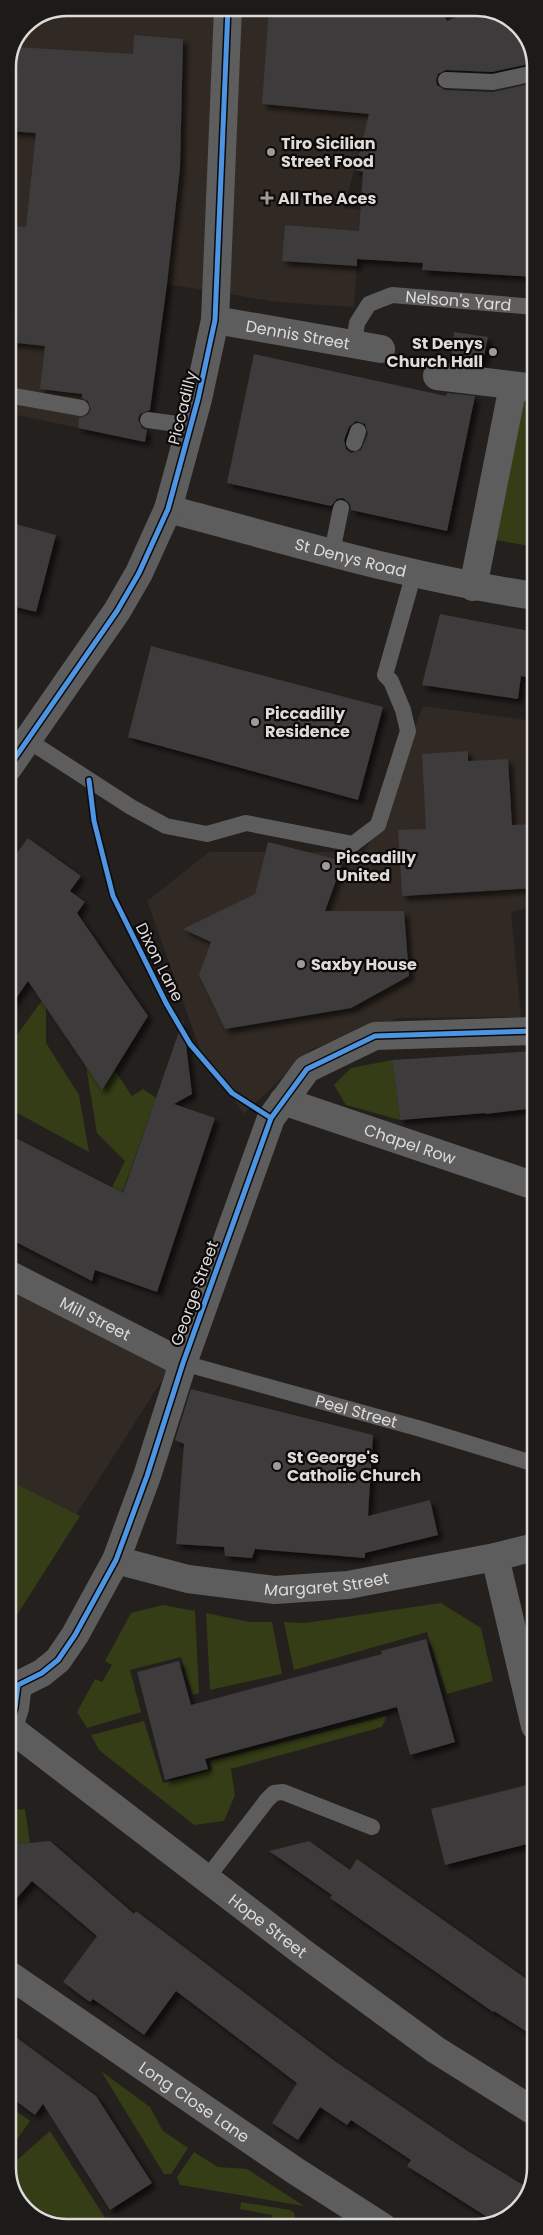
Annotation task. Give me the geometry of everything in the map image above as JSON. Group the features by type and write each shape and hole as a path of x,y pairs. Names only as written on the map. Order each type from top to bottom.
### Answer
{"street":[{"name":"Piccadilly","path":"16,755 117,611 139,573 168,509 191,426 215,320 228,16"},
{"name":"Dennis Street","path":"215,320 380,349"},
{"path":"437,376 524,387 473,587"},
{"name":"St Denys Road","path":"168,509 414,573 473,587 527,595"},
{"name":"George Street","path":"16,1684 42,1673 58,1660 75,1635 116,1560 147,1476 183,1363 272,1118 306,1069 375,1036 527,1031"},
{"name":"Chapel Row","path":"283,1101 527,1183"},
{"name":"Mill Street","path":"16,1278 183,1363"},
{"name":"Margaret Street","path":"116,1560 188,1579 275,1590 348,1585 495,1557 527,1548"},
{"path":"495,1557 527,1692"},
{"name":"Hope Street","path":"16,1734 305,1954 436,2050 527,2106"},
{"name":"Long Close Lane","path":"16,1979 294,2170 372,2219"}],"lane":[{"path":"446,80 493,82 527,75"},
{"name":"Nelson's Yard","path":"354,344 358,323 368,304 392,294 527,305"},
{"path":"16,396 80,408"},
{"path":"148,420 191,426"},
{"path":"332,552 341,508"},
{"path":"26,739 131,807 166,826 207,834 246,823 353,844 378,824 408,731 400,702 391,681 384,675 414,573"},
{"name":"Peel Street","path":"183,1363 421,1429 527,1461"},
{"path":"207,1878 274,1793 283,1792 372,1827"}],"shaded area":[{"path":"67,16 381,16 374,98 344,208 360,210 354,307 277,302 167,284 145,442 16,415 16,67 20,48 31,31 39,25 57,17"},
{"path":"423,706 527,720 527,908 511,912 521,1017 400,1018 312,1049 244,1114 203,1058 147,901 209,852 365,852"},
{"path":"16,1290 168,1371 74,1518 16,1489"}],"green space":[{"path":"527,398 527,546 496,540 524,400"},
{"path":"46,995 46,1043 79,1095 89,1152 16,1112 16,1036"},
{"path":"103,1053 132,1096 143,1089 156,1098 99,1258 81,1250 125,1161 97,1133 86,1066"},
{"path":"392,1060 400,1120 346,1105 334,1085 351,1068"},
{"path":"16,1484 80,1516 16,1616"},
{"path":"441,1603 481,1628 493,1681 447,1694 427,1632 294,1670 284,1622 305,1623"},
{"path":"163,1605 195,1611 199,1693 193,1695 181,1657 130,1670 141,1712 87,1728 77,1712 95,1679 102,1682 112,1665 105,1661 131,1613"},
{"path":"206,1613 249,1622 272,1622 282,1674 210,1690"},
{"path":"387,1716 382,1727 231,1769 235,1795 224,1821 194,1825 99,1750 91,1735 144,1721 163,1783 212,1770 210,1761"},
{"path":"25,1809 30,1843 16,1844 16,1810"},
{"path":"101,2071 150,2107 163,2131 188,2148 171,2174 164,2174"},
{"path":"16,2111 30,2121 16,2141"},
{"path":"50,2131 106,2219 64,2219 42,2212 23,2193 17,2178 16,2161"},
{"path":"194,2152 218,2167 247,2169 304,2206 180,2185 177,2177"},
{"path":"241,2202 290,2210 294,2213 296,2219 271,2219 272,2215 240,2209"}],"building":[{"path":"268,16 445,16 447,21 459,16 479,16 501,23 520,42 527,65 492,72 446,70 438,74 436,80 437,85 445,90 493,92 527,85 527,277 422,270 423,263 357,259 357,266 282,261 285,225 359,231 363,172 355,170 369,114 262,104"},
{"path":"134,35 183,39 180,168 167,284 150,410 140,414 138,419 142,428 147,430 145,442 78,428 79,418 88,415 91,409 88,401 82,398 82,394 40,389 45,346 16,343 16,226 26,227 36,133 16,132 16,67 20,48 133,54"},
{"path":"454,332 488,337 482,366 451,362"},
{"path":"254,354 446,396 447,393 475,396 447,531 351,510 350,504 343,498 337,499 331,506 227,483","holes":["356,421 365,424 368,434 361,450 351,453 346,449 344,440 349,427"]},
{"path":"16,524 56,535 36,612 16,607"},
{"path":"440,614 527,630 527,677 521,676 518,699 422,685"},
{"name":"Piccadilly Residence","path":"151,646 383,707 358,800 128,737"},
{"path":"468,751 468,761 508,759 512,825 527,824 527,888 402,896 398,830 426,829 422,754"},
{"path":"28,838 81,876 70,891 85,902 77,913 148,1016 102,1090 28,981 16,998 16,854"},
{"name":"Saxby House","path":"268,842 343,861 325,911 404,911 409,976 351,1008 225,1029 199,975 211,942 183,929 255,894"},
{"path":"183,1020 192,1094 174,1104 215,1118 157,1292 95,1270 92,1281 16,1242 16,1138 123,1193"},
{"path":"527,1052 527,1109 400,1120 392,1060"},
{"name":"St George's Catholic Church","path":"191,1389 373,1435 368,1516 430,1500 438,1535 365,1553 365,1558 255,1549 252,1558 225,1556 224,1547 176,1544 184,1444 175,1440"},
{"path":"426,1639 455,1742 410,1755 397,1707 205,1759 208,1769 165,1780 137,1672 179,1661 191,1705 382,1654 381,1651"},
{"path":"527,1785 527,1844 445,1865 431,1809"},
{"path":"50,1841 134,1914 136,1911 336,2062 466,2150 523,2185 516,2199 504,2210 488,2217 407,2166 411,2160 351,2120 347,2125 320,2107 298,2140 272,2123 297,2083 176,1991 144,2035 93,1999 90,2002 63,1982 97,1936 32,1881 16,1899 16,1844"},
{"path":"309,1841 350,1870 357,1859 527,1979 527,2032 493,2012 330,1898 332,1895 269,1851"},
{"path":"16,2037 96,2096 152,2183 110,2210 43,2104 35,2115 16,2101"}],"cycle path":[{"path":"16,756 117,611 139,573 168,509 198,399 215,320 228,16"},
{"name":"Dixon Lane","path":"89,780 94,821 113,896 166,1003 190,1044 232,1093 271,1118"},
{"path":"16,1700 18,1685 42,1673 58,1660 75,1635 116,1560 147,1476 183,1363 271,1118 307,1069 375,1036 527,1031"}],"place":[{"name":"Tiro Sicilian Street Food","path":"271,152"},
{"name":"All The Aces","path":"267,198"},
{"name":"St Denys Church Hall","path":"493,352"},
{"name":"Piccadilly Residence","path":"255,722"},
{"name":"Piccadilly United","path":"326,866"},
{"name":"Saxby House","path":"301,964"},
{"name":"St George's Catholic Church","path":"277,1466"}]}
